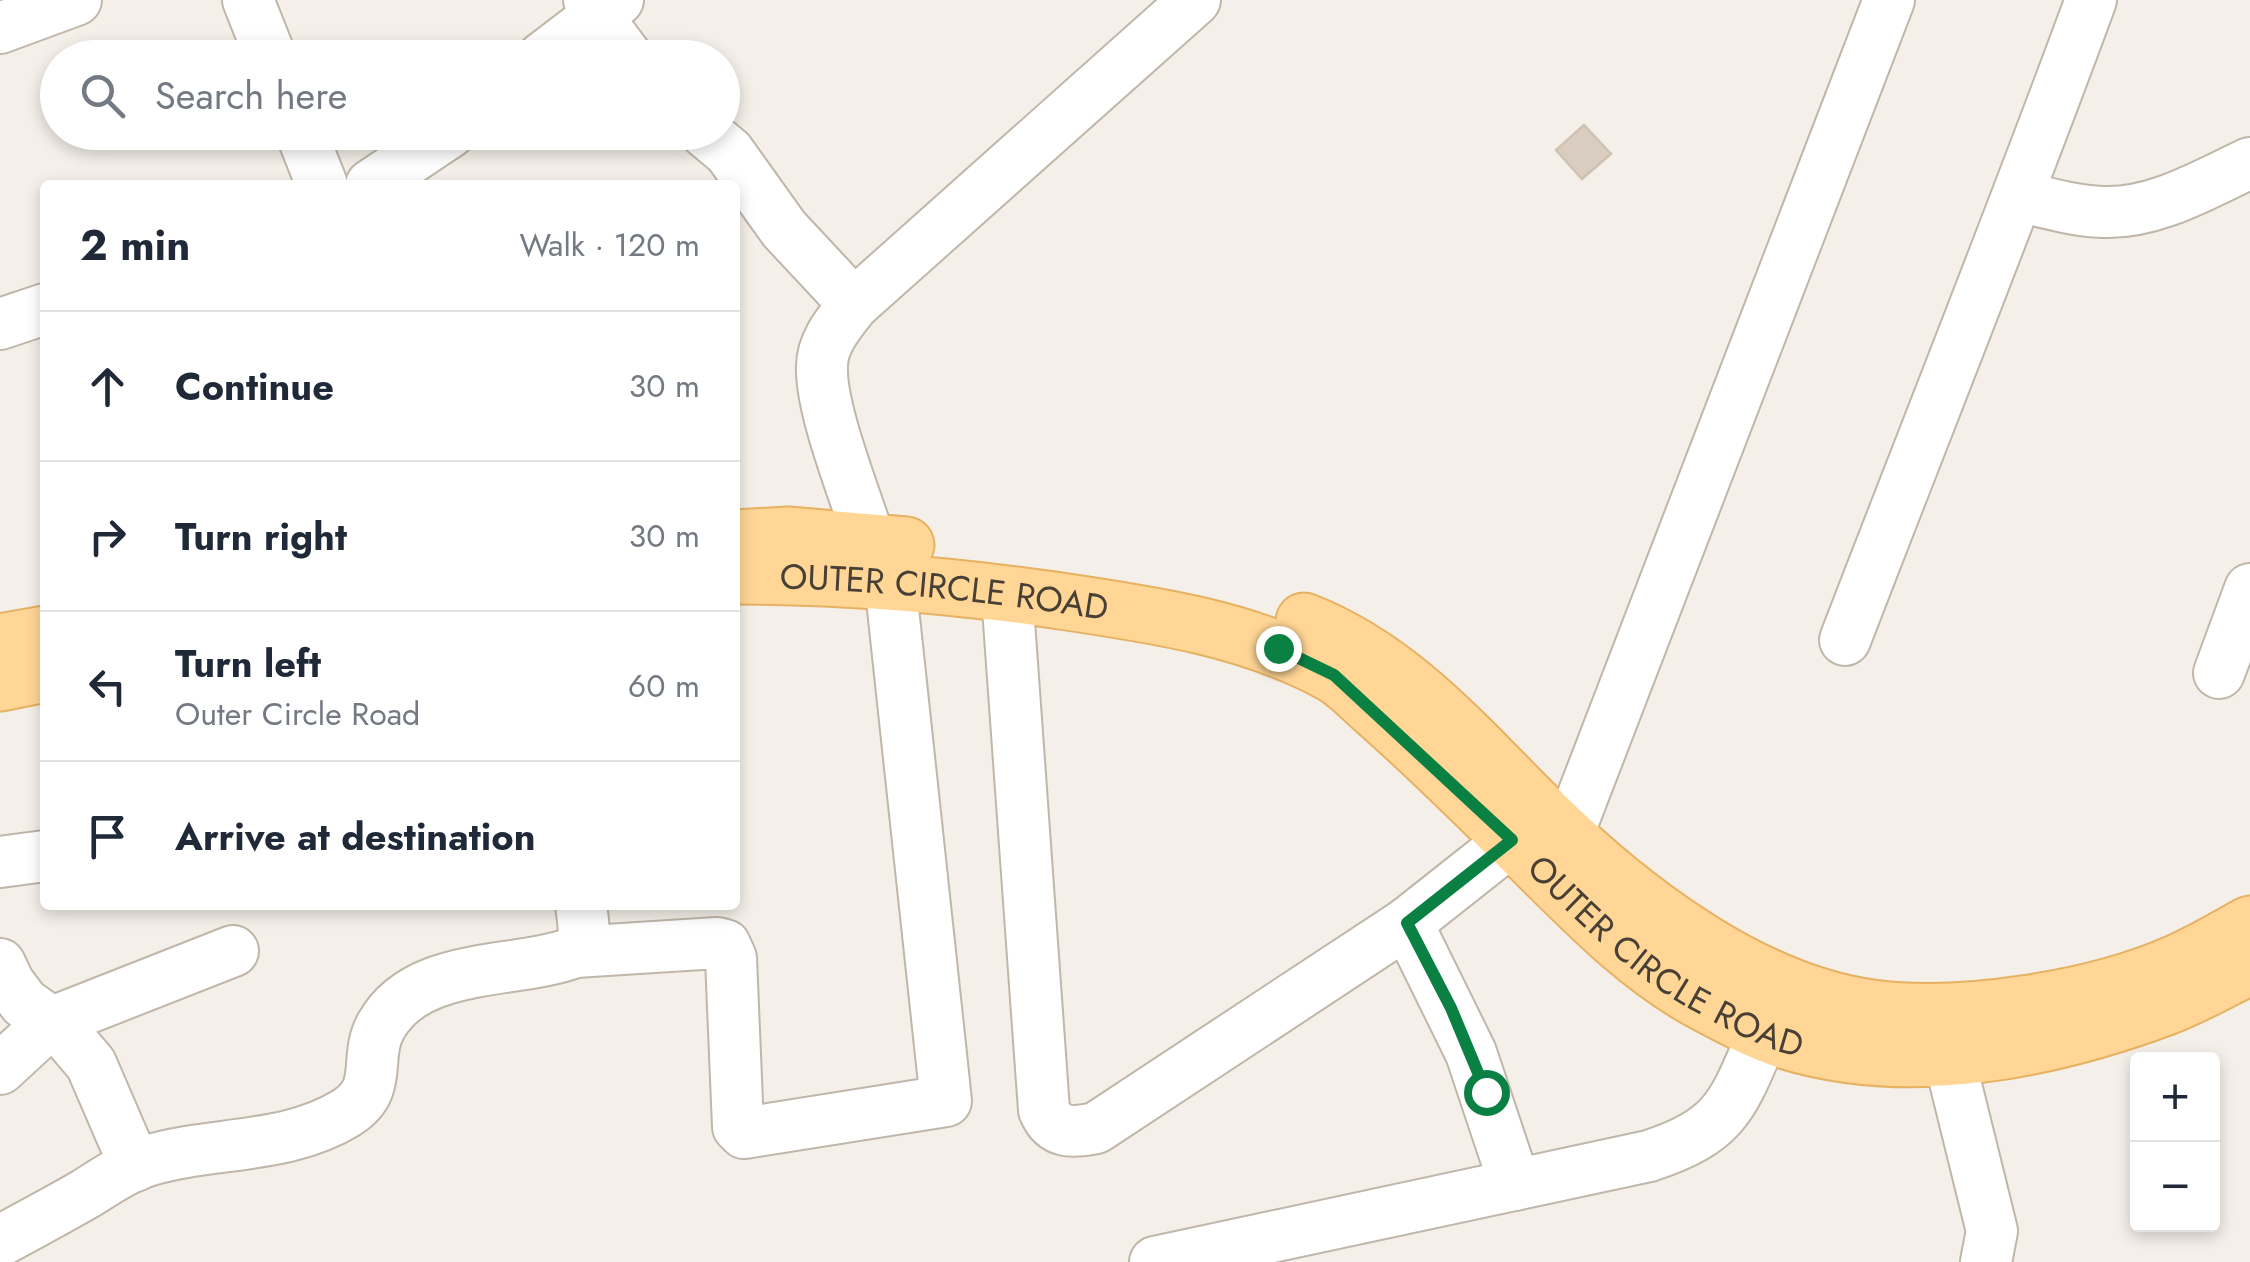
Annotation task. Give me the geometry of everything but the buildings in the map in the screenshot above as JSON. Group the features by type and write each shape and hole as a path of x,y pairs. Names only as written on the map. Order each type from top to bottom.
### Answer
{"main road":[{"name":"OUTER CIRCLE ROAD","path":"740,538 788,535 1007,594 1211,627 1278,648 1334,675 1542,850 1651,906 1725,955 1797,988 1871,1008 1962,1012 2086,991 2176,964 2250,924"},
{"name":"OUTER CIRCLE ROAD","path":"740,575 880,561 946,549 1271,608 1324,629 1364,650 1415,687 1542,850 1655,971 1700,1001 1785,1040 1852,1056 1949,1057 2004,1052 2084,1033 2167,1006 2250,968"},
{"path":"0,642 40,635"},
{"path":"0,683 40,675"}],"street":[{"path":"0,28 76,0"},
{"path":"248,0 264,40"},
{"path":"0,1241 135,1166 182,1152 279,1138 345,1114 368,1092 380,1027 404,1001 429,985 578,928 725,945 731,958 738,1127 744,1134 946,1101 880,561 824,394 821,363 832,332 854,304 1195,0"},
{"path":"1007,594 1043,1097 1050,1124 1062,1131 1096,1128 1407,923 1542,850 1889,0"},
{"path":"1846,640 2091,0"},
{"path":"562,40 601,5 619,40"},
{"path":"308,150 320,180"},
{"path":"378,180 423,150"},
{"path":"727,150 784,229 854,304"},
{"path":"2019,196 2106,212 2142,208 2185,194 2250,163"},
{"path":"0,324 40,311"},
{"path":"2218,673 2250,589"},
{"path":"0,862 40,857"},
{"path":"1407,923 1471,1053 1516,1185"},
{"path":"0,1070 50,1023 233,951"},
{"path":"0,964 24,1003 78,1044 91,1064 135,1166"},
{"path":"1155,1262 1356,1242 1516,1185 1687,1144 1720,1119 1738,1094 1764,1032"},
{"path":"1949,1057 1992,1231 1986,1262"}],"route":[{"path":"1278,648 1334,675 1512,840 1407,923 1451,1008 1486,1092"}]}
